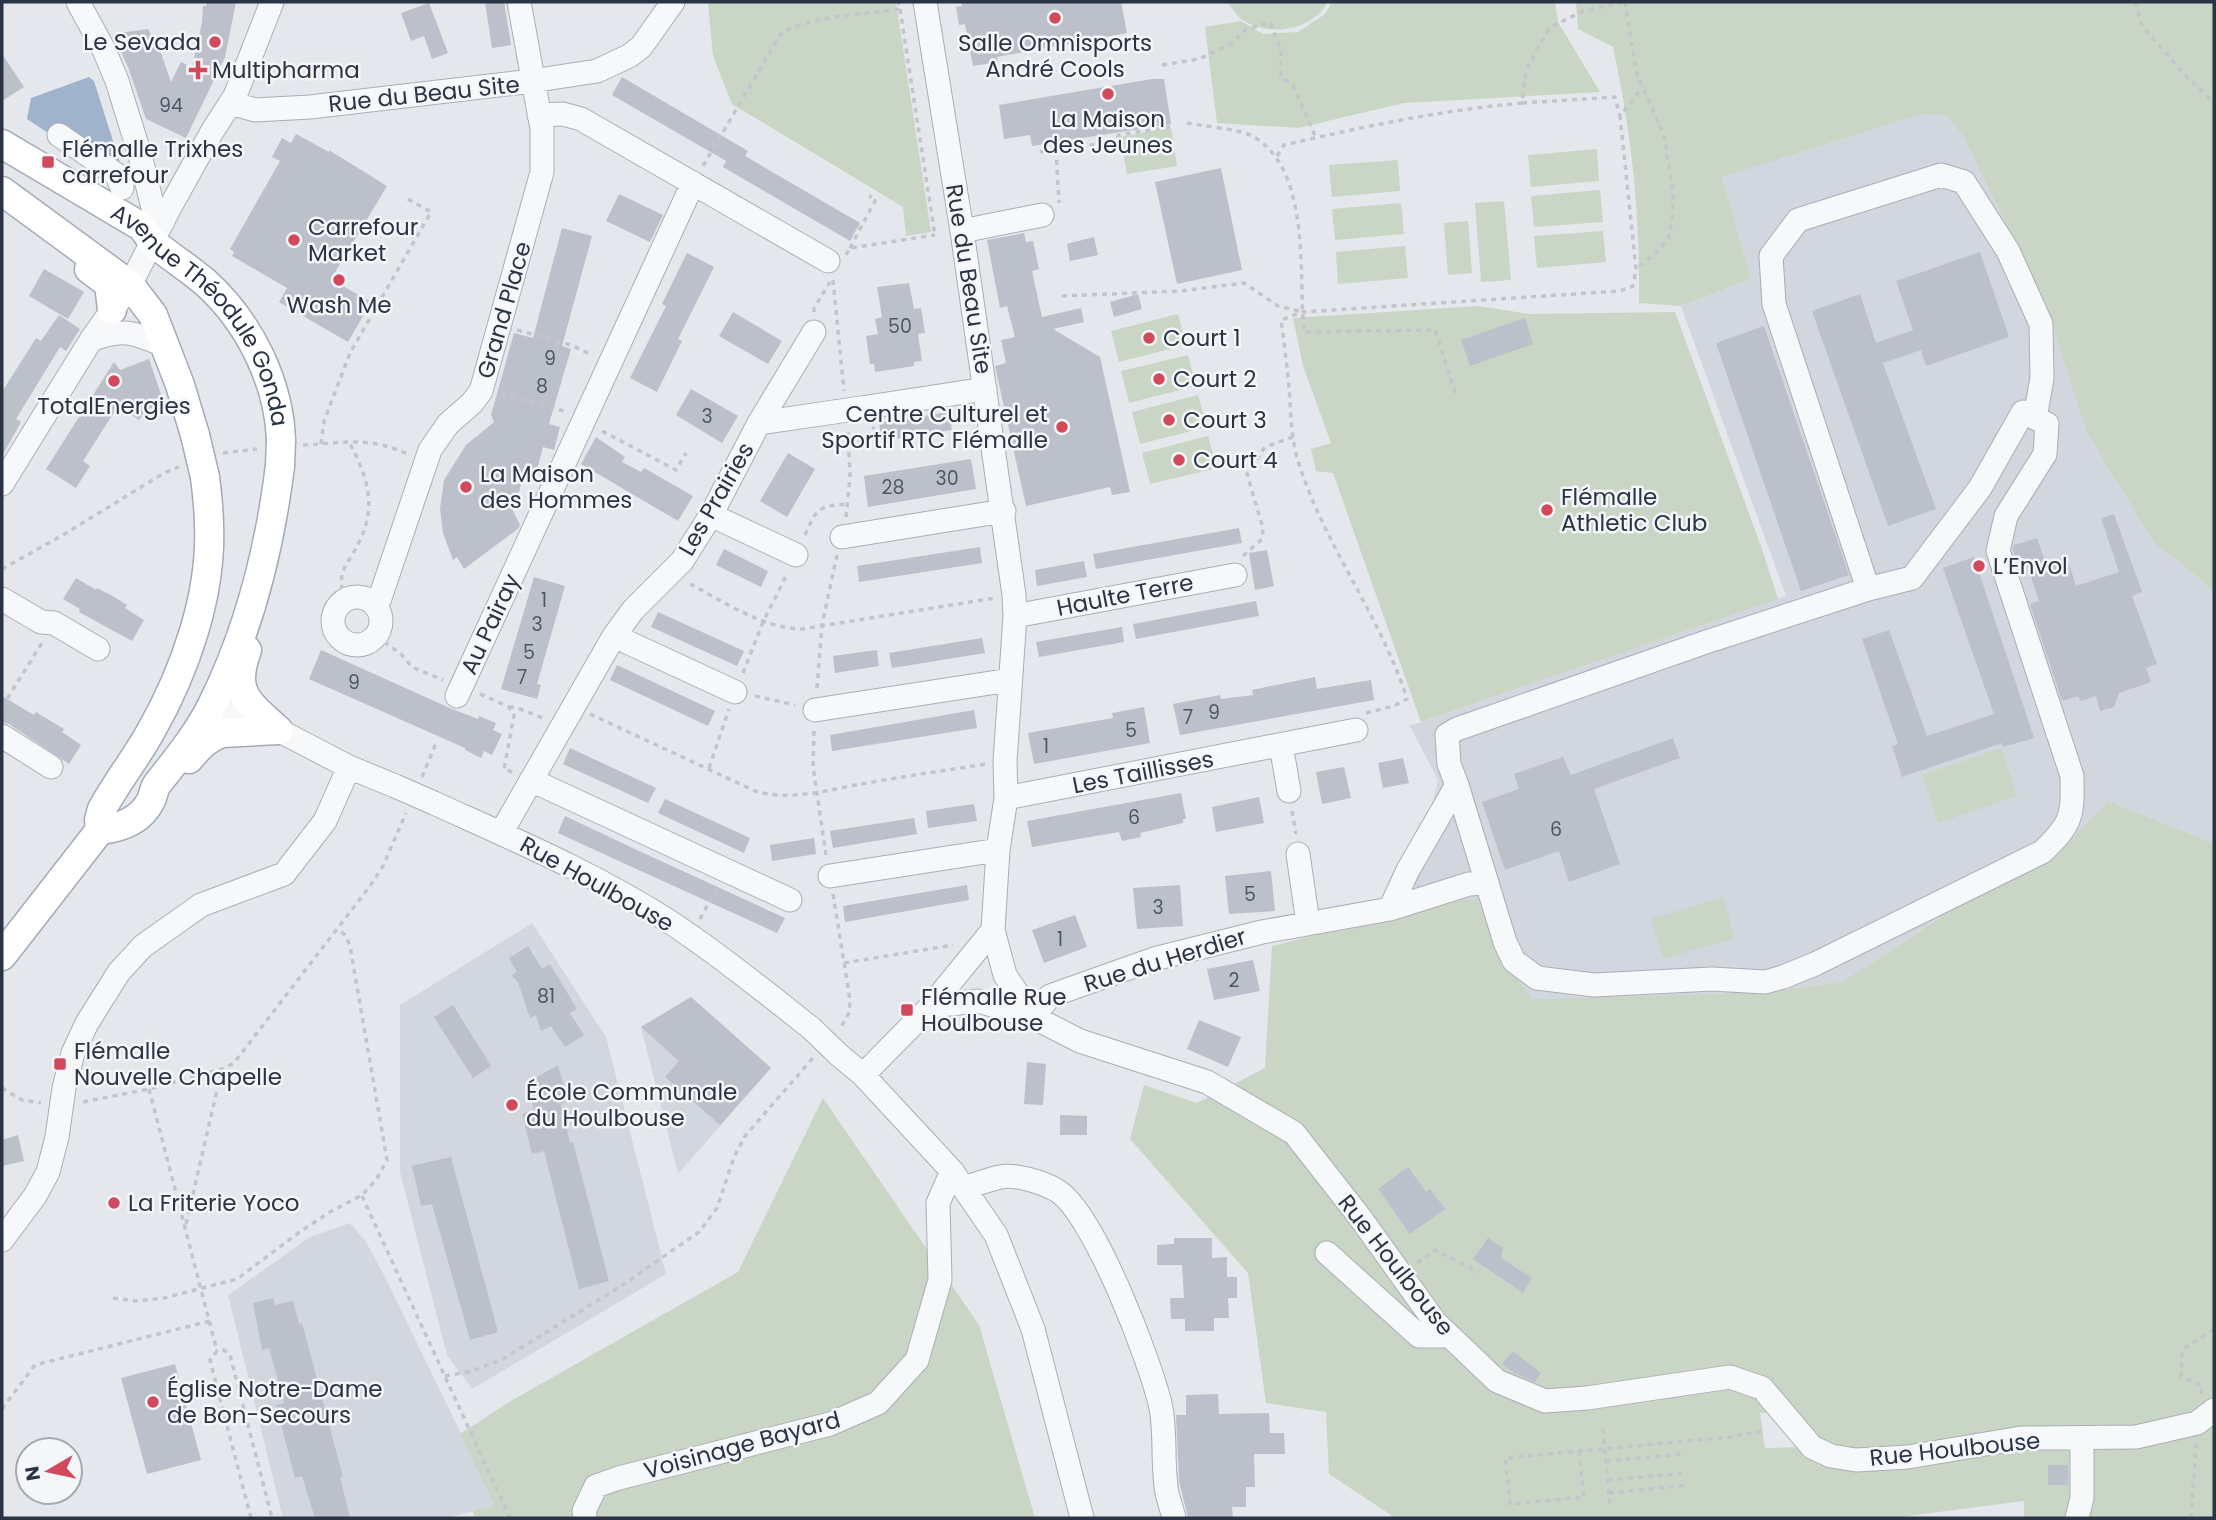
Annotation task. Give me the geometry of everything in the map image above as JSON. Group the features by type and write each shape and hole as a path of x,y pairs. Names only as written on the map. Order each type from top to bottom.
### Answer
{"main road":[{"name":"Avenue Théodule Gonda","path":"2,144 119,199 142,227 158,232 217,293 245,329 266,372 281,430 280,466 263,561 241,632 213,704 196,732 155,787 150,802 138,816 123,825 100,830 2,956"},
{"name":"Avenue Théodule Gonda","path":"2,191 130,285 153,315 180,385 205,477 210,527 203,591 193,631 161,712 102,809 100,830"},
{"name":"Avenue Théodule Gonda","path":"2,205 109,284 112,310"},
{"path":"263,561 267,568 268,586 243,661 240,681 249,703 278,730"},
{"path":"193,631 199,654 195,684 213,704"},
{"path":"161,712 213,704"},
{"path":"150,802 163,794 197,750 214,736 222,733 278,730"}],"street":[{"path":"78,2 115,74 158,219 158,232"},
{"path":"2,484 91,340 130,285 230,103 248,66 272,2"},
{"name":"Grand Place","path":"375,604 380,598 430,450 448,424 472,403 482,389 542,172 543,143 519,2"},
{"name":"Rue du Beau Site","path":"925,2 1004,511 1015,605 1005,761 1006,798 998,850"},
{"name":"Rue du Beau Site","path":"230,103 247,109 275,109 532,82 597,71 629,56 640,47 665,4"},
{"path":"539,115 563,114 582,119 693,183 836,259"},
{"path":"59,135 117,175 119,199 129,209 140,203 148,187"},
{"path":"1868,589 1774,304 1771,256 1798,220 1941,175 1964,182 2008,251 2041,324 2042,378 2035,418"},
{"path":"584,421 693,183"},
{"path":"962,231 1051,214"},
{"path":"91,340 111,332 137,333 163,345"},
{"path":"759,423 814,332"},
{"name":"Les Prairies","path":"500,833 614,636 634,610 682,561 711,515 759,423 985,389"},
{"path":"2023,412 2035,418 2047,424 2045,454 2006,516 1998,551 2072,776 2073,809 2062,833 2042,852 1815,964 1765,982 1712,979 1594,985 1537,978 1514,961 1505,942 1449,764 1447,734 1868,589 1912,578 1980,488 2023,412"},
{"name":"Au Pairay","path":"459,692 584,421"},
{"path":"842,537 1004,511"},
{"path":"711,515 796,555"},
{"name":"Haulte Terre","path":"1015,605 1235,575"},
{"path":"357,596 375,604 381,617 376,636 362,645 345,642 339,637 332,621 338,606 344,600 357,596"},
{"path":"3,600 41,622 54,623 98,649"},
{"path":"614,636 736,692"},
{"path":"815,710 1010,680"},
{"name":"Rue Houlbouse","path":"213,704 278,730 349,767 590,875 690,936 811,1028 827,1055 863,1075 958,1179 996,1235 1033,1329 1083,1518"},
{"name":"Les Taillisses","path":"1006,798 1280,745 1361,722"},
{"path":"2,736 51,767"},
{"path":"1280,745 1289,791"},
{"path":"2,1240 35,1196 48,1172 68,1071 79,1038 108,987 127,961 143,946 201,905 284,874 325,821 349,767"},
{"path":"531,780 790,900"},
{"path":"1390,909 1408,870 1457,785"},
{"path":"830,877 998,850"},
{"name":"Rue Houlbouse","path":"998,850 989,935 1005,975 1033,1017"},
{"path":"1298,854 1308,923"},
{"name":"Rue du Herdier","path":"1033,1017 1050,996 1154,959 1308,923 1390,909 1469,884 1486,883"},
{"path":"863,1075 930,1006 989,935"},
{"name":"Rue Houlbouse","path":"930,1006 978,1001 1033,1017 1080,1041 1207,1082 1293,1133 1360,1216 1401,1275 1449,1336 1497,1381 1545,1401 1587,1398 1730,1377 1762,1388 1812,1447 1831,1455 1856,1460 1908,1457 2021,1438 2082,1440 2136,1437 2197,1423 2214,1410"},
{"path":"958,1179 1003,1177 1034,1182 1058,1191 1073,1206 1129,1312 1153,1375 1161,1411 1167,1493 1174,1518"},
{"name":"Voisinage Bayard","path":"585,1518 584,1510 596,1486 830,1424 878,1403 918,1360 940,1280 938,1203 958,1179"},
{"path":"1327,1253 1419,1336 1449,1336"},
{"path":"2077,1518 2082,1498 2082,1440"}],"path":[{"path":"850,248 935,236 898,2"},
{"path":"1522,103 1527,70 1549,28 1583,11 1625,2 1637,75 1664,135 1673,193 1673,217 1668,239 1636,269"},
{"path":"2135,2 2142,26 2214,103"},
{"path":"693,183 780,35 792,27 810,22 900,9"},
{"path":"1163,65 1199,59 1231,44 1245,30 1270,22 1281,50 1281,77 1293,85 1316,138"},
{"path":"1620,116 1643,87"},
{"path":"1277,156 1284,145 1468,107 1615,97 1620,116 1636,269 1633,286 1620,291 1302,312 1281,320 1293,437 1299,465 1317,512 1396,666 1406,699 1361,722"},
{"path":"1187,122 1249,134 1277,156 1293,196 1304,332 1435,330 1457,398"},
{"path":"1040,152 1114,142 1119,135 1175,126"},
{"path":"1051,214 1056,150"},
{"path":"836,259 850,248 876,199 869,196"},
{"path":"321,444 324,421 350,353 431,212 407,198"},
{"path":"814,332 814,308 832,278 847,409 850,477 842,537 822,625 813,766 850,1000 849,1013 838,1031"},
{"path":"1062,296 1180,290 1244,283 1278,306 1302,312"},
{"path":"501,325 571,345 610,364"},
{"path":"482,389 562,410 676,470 686,453"},
{"path":"1235,575 1244,552 1262,539 1263,528 1247,474 1265,447 1293,437"},
{"path":"344,600 340,584 342,573 360,541 369,505 366,478 349,442"},
{"path":"708,769 763,622 816,512 827,505 848,504"},
{"path":"669,574 763,622 790,628 1015,605"},
{"path":"2,707 54,623"},
{"path":"376,636 401,654 412,667 459,692 509,707 568,716 708,769 768,795 786,796 816,792 1005,761"},
{"path":"736,692 815,710"},
{"path":"509,707 513,719 504,769 531,780"},
{"path":"421,778 436,743"},
{"path":"1289,791 1298,854"},
{"path":"2,1088 22,1100 61,1106 149,1089 222,1069 234,1063 338,929 383,866 406,812"},
{"path":"690,936 726,870"},
{"path":"113,1298 153,1300 237,1279 301,1231 362,1195 376,1180 387,1160 350,946 345,935 338,929"},
{"path":"844,963 989,935"},
{"path":"445,1376 472,1371 503,1359 621,1286 699,1232 717,1209 734,1157 745,1136 827,1055"},
{"path":"185,1226 222,1069"},
{"path":"149,1089 217,1351"},
{"path":"362,1195 510,1518"},
{"path":"1401,1275 1435,1250 1479,1272"},
{"path":"2,1409 35,1366 210,1321"},
{"path":"251,1518 209,1360 217,1351 224,1350 230,1355 272,1518"},
{"path":"1603,1429 1610,1507"},
{"path":"1579,1451 1584,1497 1510,1504 1505,1458 1763,1431"},
{"path":"1606,1461 1684,1454"},
{"path":"1608,1480 1686,1473"},
{"path":"1609,1493 1688,1485"}],"shaded area":[{"name":"L’Envol","path":"1922,114 1948,116 1963,137 2045,302 2086,432 2154,543 2214,590 2214,843 2108,801 2066,847 1955,908 1842,982 1769,992 1533,999 1505,961 1409,911 1438,780 1410,726 1786,596 1681,306 1751,279 1721,177"},
{"name":"École Communale du Houlbouse","path":"532,923 606,1037 666,1274 472,1389 447,1355 400,1172 400,1005"},
{"path":"691,997 771,1068 678,1174 641,1027"},
{"path":"350,1223 366,1242 384,1275 496,1506 445,1518 283,1518 228,1295 310,1237"}],"green space":[{"path":"708,2 896,2 931,232 906,236 903,207 732,104 713,56"},
{"path":"1227,2 1328,2 1311,20 1276,30 1252,25 1241,19"},
{"path":"1332,2 1555,2 1558,22 1600,92 1404,103 1298,128 1217,123 1205,27 1241,21 1263,34 1298,32 1325,14"},
{"path":"1576,2 2214,2 2214,590 2154,543 2086,432 2045,302 1963,137 1948,116 1922,114 1722,177 1751,279 1681,306 1639,303 1634,174 1613,47 1578,29"},
{"path":"1171,128 1177,166 1127,174 1120,137"},
{"path":"1597,149 1599,181 1531,187 1528,155"},
{"path":"1398,160 1400,191 1332,197 1329,165"},
{"path":"1600,190 1603,222 1534,227 1531,196"},
{"path":"1504,201 1511,280 1481,282 1475,203"},
{"path":"1401,203 1404,234 1335,240 1332,209"},
{"path":"1468,221 1472,273 1448,275 1444,223"},
{"path":"1603,231 1606,262 1537,268 1534,236"},
{"path":"1405,246 1408,278 1338,284 1336,252"},
{"name":"Flémalle Athletic Club","path":"1478,306 1529,314 1675,312 1778,599 1421,722 1333,473 1316,471 1311,449 1331,443 1303,366 1293,318"},
{"name":"Court 1","path":"1178,314 1186,345 1119,362 1111,331"},
{"name":"Court 2","path":"1188,355 1196,386 1129,403 1121,371"},
{"name":"Court 3","path":"1198,395 1207,427 1140,444 1132,412"},
{"name":"Court 4","path":"1208,436 1217,468 1150,484 1142,453"},
{"path":"2001,748 2017,796 1938,823 1922,775"},
{"path":"2108,801 2214,843 2214,1518 2024,1518 2024,1501 1892,1518 1391,1518 1391,1515 1329,1474 1326,1412 1266,1403 1248,1273 1130,1139 1144,1085 1197,1103 1265,1068 1272,946 1409,911 1477,898 1505,961 1533,999 1769,992 1842,982 1955,908 2065,847","holes":["1782,1412 1811,1447 1765,1448 1760,1413"]},
{"path":"1723,897 1735,938 1663,959 1651,919"},
{"path":"823,1098 979,1325 1035,1518 475,1518 473,1511 495,1506 460,1434 509,1402 738,1272"}],"water":[{"path":"89,77 94,81 120,163 111,166 54,137 27,119 31,98"}],"building":[{"path":"207,2 236,2 225,57 186,138 146,119 113,34 148,29 161,53 171,82 181,62 192,67 203,6 206,6"},
{"path":"485,2 504,2 511,45 492,48"},
{"name":"Salle Omnisports André Cools","path":"961,2 1121,2 1127,33 997,57 998,62 973,66 965,24 959,25 956,7 962,6"},
{"path":"429,3 448,53 432,59 424,36 411,41 401,13"},
{"path":"2,54 24,87 2,101"},
{"path":"622,77 748,151 745,156 860,223 850,241 723,167 726,161 612,95"},
{"path":"1164,79 1171,124 1032,146 1030,135 1004,139 999,105"},
{"name":"Carrefour Market","path":"296,134 329,150 387,186 331,279 371,302 348,342 279,302 287,288 232,256 234,252 230,249 280,161 272,157 282,138 291,143"},
{"path":"1221,168 1242,270 1177,284 1155,182"},
{"path":"619,194 663,215 650,242 606,221"},
{"path":"562,228 592,236 562,346 571,349 549,424 560,427 554,450 543,447 534,481 523,478 513,511 519,528 464,569 457,557 453,560 443,533 440,509 444,480 466,445 494,422 491,415 514,333 533,338"},
{"name":"Centre Culturel et Sportif RTC Flémalle","path":"1024,233 1026,242 1033,241 1039,269 1032,271 1042,317 1081,308 1084,322 1053,329 1100,357 1130,492 1112,495 1110,487 1026,506 995,366 1006,363 1001,340 1015,337 1007,306 1000,308 987,240"},
{"path":"1094,237 1098,255 1070,261 1067,244"},
{"path":"1980,252 2009,337 1926,366 1921,350 1883,363 1936,509 1888,526 1812,311 1860,294 1876,343 1913,330 1896,281"},
{"path":"687,253 714,267 678,339 682,341 657,392 630,378 666,306 662,304"},
{"path":"44,269 84,292 68,319 29,296"},
{"path":"909,283 914,309 921,308 925,333 918,334 922,361 914,362 914,366 875,372 874,364 870,364 866,336 878,334 875,319 882,317 877,287"},
{"path":"1138,294 1142,309 1114,317 1110,302"},
{"path":"733,312 782,341 768,364 719,336"},
{"path":"59,315 80,329 66,351 60,347 16,419 21,422 2,456 2,392 36,338 41,341"},
{"path":"1525,318 1533,344 1470,366 1461,340"},
{"path":"1764,326 1849,575 1801,591 1716,343"},
{"path":"149,359 164,403 146,410 139,420 118,406 83,461 90,466 76,488 46,469 114,362 120,370"},
{"path":"691,389 738,416 722,443 676,415"},
{"path":"949,412 952,430 882,441 879,423"},
{"path":"596,437 625,457 622,462 641,472 644,468 693,496 678,521 581,464"},
{"path":"788,453 815,469 787,517 760,501"},
{"path":"971,459 976,489 868,507 864,476"},
{"path":"2114,514 2142,592 2132,596 2157,664 2146,668 2151,682 2119,693 2114,707 2100,711 2096,696 2081,701 2078,696 2062,701 2030,604 2039,601 2026,562 2017,565 2013,550 2014,545 2037,538 2046,564 2067,557 2076,586 2119,572 2101,518"},
{"path":"1239,528 1242,543 1096,569 1093,554"},
{"path":"980,547 982,563 859,582 857,566"},
{"path":"724,549 768,571 761,587 716,565"},
{"path":"1267,550 1274,586 1255,590 1249,553"},
{"path":"1974,557 2034,738 2003,747 2002,743 1902,777 1892,746 1898,744 1862,639 1889,630 1927,736 1994,714 1943,568"},
{"path":"1084,561 1087,577 1037,586 1035,570"},
{"path":"534,577 565,586 537,684 541,685 537,699 501,689"},
{"path":"76,578 111,595 144,620 132,641 79,612 80,609 63,599"},
{"path":"1256,601 1259,616 1136,639 1133,624"},
{"path":"658,612 744,651 737,666 651,627"},
{"path":"1122,627 1124,642 1039,657 1036,642"},
{"path":"982,638 985,653 892,668 889,653"},
{"path":"321,650 452,709 496,723 493,730 502,734 492,755 484,751 481,758 465,748 309,679"},
{"path":"877,650 879,666 835,673 833,656"},
{"path":"617,665 715,711 708,726 610,680"},
{"path":"1315,677 1317,689 1371,680 1374,700 1180,735 1173,704 1220,695 1221,699 1253,695 1252,690"},
{"path":"2,696 64,729 62,732 81,745 69,764 2,722"},
{"path":"1144,707 1150,743 1034,764 1028,733 1113,718 1112,713"},
{"path":"974,710 977,728 832,751 830,735"},
{"path":"1673,738 1680,758 1594,789 1620,864 1569,882 1559,851 1505,870 1482,802 1519,789 1514,774 1563,757 1571,775"},
{"path":"570,748 656,788 648,803 563,764"},
{"path":"1403,758 1409,783 1383,788 1378,763"},
{"path":"1344,767 1351,798 1322,804 1316,772"},
{"path":"1181,793 1186,819 1183,819 1183,823 1140,833 1141,837 1122,841 1119,832 1032,847 1027,821"},
{"path":"1259,797 1264,823 1216,832 1212,807"},
{"path":"665,799 750,838 744,853 658,813"},
{"path":"974,804 977,821 928,828 926,811"},
{"path":"565,816 785,918 777,933 558,833"},
{"path":"914,818 917,834 833,848 830,831"},
{"path":"814,838 816,854 772,861 770,845"},
{"path":"1271,871 1275,911 1229,914 1225,876"},
{"path":"967,885 969,900 845,922 843,906"},
{"path":"1180,885 1183,926 1137,929 1133,888"},
{"path":"1075,915 1087,947 1044,963 1032,930"},
{"path":"528,946 542,969 550,964 577,1009 570,1013 584,1035 565,1047 551,1026 541,1031 536,1015 530,1018 518,982 511,975 517,972 509,958"},
{"path":"1253,960 1260,991 1214,1000 1207,969"},
{"path":"691,997 771,1068 720,1125 665,1077 679,1061 641,1027"},
{"path":"453,1005 491,1066 473,1078 434,1017"},
{"path":"1199,1020 1241,1037 1228,1067 1187,1049"},
{"path":"1027,1062 1046,1064 1043,1105 1024,1104"},
{"path":"558,1065 568,1101 561,1104 570,1143 573,1142 609,1281 579,1289 544,1151 532,1154 522,1114 534,1110 527,1083"},
{"path":"1060,1115 1087,1116 1087,1135 1060,1135"},
{"path":"18,1135 24,1161 2,1166 2,1140"},
{"path":"451,1157 498,1332 470,1340 432,1204 421,1206 412,1166"},
{"path":"1408,1167 1426,1192 1430,1189 1445,1209 1410,1234 1378,1189"},
{"path":"1174,1238 1212,1238 1212,1258 1227,1257 1227,1277 1237,1277 1237,1298 1228,1298 1229,1318 1214,1318 1214,1331 1185,1331 1185,1319 1171,1319 1170,1298 1184,1298 1182,1265 1157,1265 1157,1245 1174,1244"},
{"path":"1488,1238 1503,1248 1501,1258 1532,1278 1523,1293 1473,1259"},
{"path":"273,1298 275,1305 293,1301 299,1324 302,1323 343,1477 340,1477 350,1518 315,1518 302,1476 295,1478 276,1405 284,1403 269,1348 262,1350 253,1303"},
{"path":"1513,1351 1541,1373 1535,1382 1502,1364"},
{"name":"Église Notre-Dame de Bon-Secours","path":"175,1364 201,1460 147,1474 121,1378"},
{"path":"1218,1394 1219,1414 1269,1413 1270,1433 1284,1433 1285,1454 1254,1454 1255,1487 1246,1487 1246,1507 1232,1507 1233,1518 1188,1518 1179,1481 1176,1415 1186,1415 1186,1395"},
{"path":"2048,1465 2068,1465 2068,1485 2048,1485"}],"place":[{"name":"Salle Omnisports André Cools","path":"1055,18"},
{"name":"Le Sevada","path":"215,42"},
{"name":"Multipharma","path":"198,70"},
{"name":"La Maison des Jeunes","path":"1108,94"},
{"name":"Flémalle Trixhes carrefour","path":"48,162"},
{"name":"Carrefour Market","path":"294,240"},
{"name":"Wash Me","path":"339,280"},
{"name":"Court 1","path":"1149,338"},
{"name":"Court 2","path":"1159,379"},
{"name":"TotalEnergies","path":"114,381"},
{"name":"Court 3","path":"1169,420"},
{"name":"Centre Culturel et Sportif RTC Flémalle","path":"1062,427"},
{"name":"Court 4","path":"1179,460"},
{"name":"La Maison des Hommes","path":"466,487"},
{"name":"Flémalle Athletic Club","path":"1547,510"},
{"name":"L’Envol","path":"1979,566"},
{"name":"Flémalle Rue Houlbouse","path":"907,1010"},
{"name":"Flémalle Nouvelle Chapelle","path":"60,1064"},
{"name":"École Communale du Houlbouse","path":"512,1105"},
{"name":"La Friterie Yoco","path":"114,1203"},
{"name":"Église Notre-Dame de Bon-Secours","path":"153,1402"}]}
